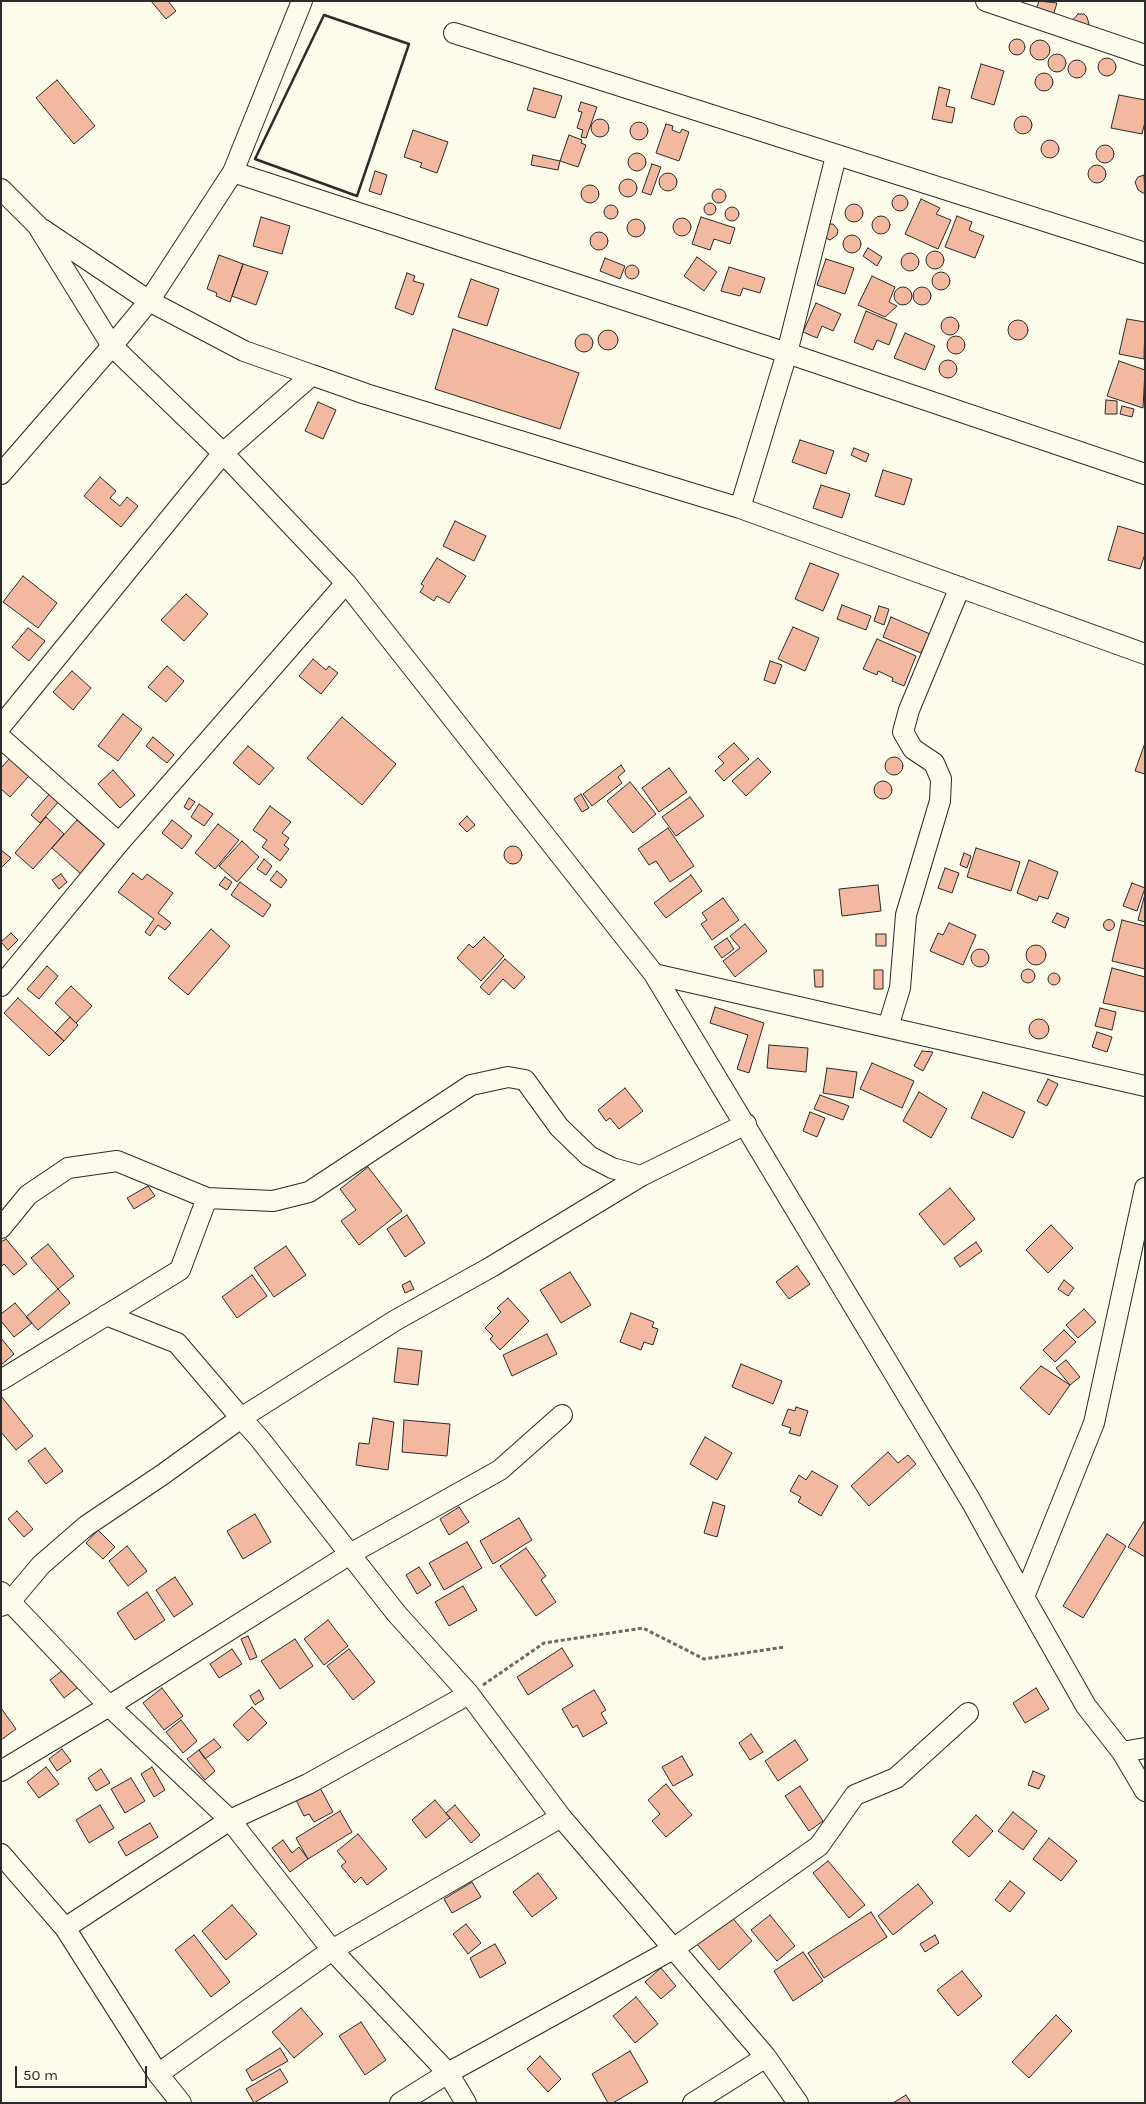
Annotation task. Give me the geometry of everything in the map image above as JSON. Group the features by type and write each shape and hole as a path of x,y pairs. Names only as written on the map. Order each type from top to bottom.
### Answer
{"street":[{"path":"1,474 112,346 149,300 233,172 302,1"},
{"path":"986,1 1145,55"},
{"path":"454,33 1145,253"},
{"path":"740,508 787,353 836,156"},
{"path":"233,172 787,353 1145,474"},
{"path":"1,189 37,225 149,300 244,351 366,394 740,508 1145,654"},
{"path":"37,225 112,346 223,453 346,583 654,974 971,1500 1086,1706 1122,1752 1145,1791"},
{"path":"1,726 223,453 312,375"},
{"path":"1,986 119,843 346,583"},
{"path":"888,1027 900,988 906,915 940,801 941,779 934,763 913,749 903,732 909,710 960,588"},
{"path":"1,738 119,843"},
{"path":"654,974 1145,1086"},
{"path":"3,1222 28,1195 68,1168 117,1161 207,1198 273,1201 309,1192 472,1085 508,1077 525,1080 559,1127 589,1156 612,1168 641,1176"},
{"path":"466,2103 448,2073 332,1950 230,1820 109,1706 4,1600 86,1526 162,1475 241,1418 396,1320 491,1267 641,1176 746,1124"},
{"path":"1024,1597 1094,1423 1145,1188"},
{"path":"1,1380 180,1270 207,1198"},
{"path":"106,1315 177,1343 241,1418 396,1613 469,1694 561,1817 766,2057 798,2103"},
{"path":"1,1771 109,1706 350,1554 500,1470 562,1415"},
{"path":"65,1928 230,1820 308,1784 469,1694"},
{"path":"400,2103 448,2073 673,1949 819,1846 854,1795 896,1778 968,1713"},
{"path":"1122,1752 1145,1748"},
{"path":"158,2074 332,1950 561,1817"},
{"path":"1,1854 65,1928 158,2074 181,2103"},
{"path":"693,2103 766,2057"}],"path":[{"path":"469,1694 544,1643 643,1628 704,1659 785,1647"}],"building":[{"path":"151,1 168,1 176,11 166,19"},
{"path":"1039,1 1057,3 1052,19 1035,13"},
{"path":"1078,14 1084,14 1087,17 1089,24 1087,28 1072,21"},
{"path":"1014,39 1020,39 1025,44 1023,53 1014,55 1009,50 1009,44"},
{"path":"1040,40 1047,43 1050,50 1047,57 1040,60 1033,57 1030,50 1033,43"},
{"path":"1057,54 1063,57 1066,63 1063,69 1057,72 1051,69 1048,63 1051,57"},
{"path":"1107,58 1113,61 1116,67 1113,73 1107,76 1101,73 1098,67 1101,61"},
{"path":"1077,60 1083,63 1086,69 1083,75 1077,78 1071,75 1068,69 1071,63"},
{"path":"981,64 1004,71 994,105 971,98"},
{"path":"1044,73 1050,76 1053,82 1050,88 1044,91 1038,88 1035,82 1038,76"},
{"path":"57,80 95,126 74,144 36,98"},
{"path":"939,87 950,90 946,106 955,108 952,123 932,119"},
{"path":"534,88 562,96 555,118 527,110"},
{"path":"1119,95 1145,100 1145,122 1142,134 1111,128"},
{"path":"581,102 597,107 586,138 581,137 583,130 577,128 582,112 578,111"},
{"path":"1023,116 1029,119 1032,125 1029,131 1023,134 1017,131 1014,125 1017,119"},
{"path":"600,119 606,122 609,128 606,134 600,137 594,134 591,128 594,122"},
{"path":"639,122 645,125 648,131 645,137 639,140 633,137 630,131 633,125"},
{"path":"666,124 673,126 672,130 680,133 682,129 689,132 679,161 656,153"},
{"path":"413,130 448,142 437,173 420,167 422,163 404,157"},
{"path":"569,135 582,140 581,143 586,145 578,167 560,161"},
{"path":"1050,140 1056,143 1059,149 1056,155 1050,158 1044,155 1041,149 1044,143"},
{"path":"1105,145 1111,148 1114,154 1111,160 1105,163 1099,160 1096,154 1099,148"},
{"path":"637,153 643,156 646,162 643,168 637,171 631,168 628,162 631,156"},
{"path":"533,155 560,161 558,170 531,165"},
{"path":"652,164 661,167 651,195 642,192"},
{"path":"1097,165 1103,168 1106,174 1103,180 1097,183 1091,180 1088,174 1091,168"},
{"path":"375,171 387,175 381,195 369,191"},
{"path":"668,173 674,176 677,182 674,188 668,191 662,188 659,182 662,176"},
{"path":"1144,175 1145,193 1143,193 1138,190 1135,182 1138,177"},
{"path":"628,179 634,182 637,188 634,194 628,197 622,194 619,188 622,182"},
{"path":"590,185 596,188 599,194 596,200 590,203 584,200 581,194 584,188"},
{"path":"716,189 722,189 726,196 722,203 716,203 712,199 712,193"},
{"path":"900,195 906,197 908,203 906,209 900,211 894,209 892,203 894,197"},
{"path":"921,199 940,208 936,214 951,220 938,249 905,234"},
{"path":"708,203 712,203 716,209 712,215 708,215 704,211 704,207"},
{"path":"850,204 858,204 863,209 861,220 850,222 845,217 845,209"},
{"path":"608,205 614,205 618,212 614,219 608,219 604,215 604,209"},
{"path":"732,207 737,209 739,214 737,219 732,221 727,219 725,214 727,209"},
{"path":"881,216 887,219 890,225 887,231 881,234 875,231 872,225 875,219"},
{"path":"957,216 972,222 969,230 984,236 975,258 945,247"},
{"path":"261,217 290,226 282,254 253,246"},
{"path":"701,217 735,228 730,244 714,239 710,250 692,244"},
{"path":"678,218 686,218 691,223 689,234 678,236 673,231 673,223"},
{"path":"636,219 642,222 645,228 642,234 636,237 630,234 627,228 630,222"},
{"path":"828,224 833,224 838,230 837,235 830,240 826,238"},
{"path":"599,232 605,235 608,241 605,247 599,250 593,247 590,241 593,235"},
{"path":"852,235 858,238 861,244 858,250 852,253 846,250 843,244 846,238"},
{"path":"868,248 882,257 877,266 863,256"},
{"path":"935,251 941,254 944,260 941,266 935,269 929,266 926,260 929,254"},
{"path":"910,253 916,256 919,262 916,268 910,271 904,268 901,262 904,256"},
{"path":"219,255 243,264 230,302 216,296 217,293 207,289"},
{"path":"697,257 717,272 704,291 684,276"},
{"path":"605,258 625,266 620,279 600,271"},
{"path":"826,259 854,268 845,294 817,285"},
{"path":"243,264 268,272 256,305 232,296"},
{"path":"629,265 635,265 639,272 635,279 629,279 625,275 625,269"},
{"path":"729,267 765,278 760,293 743,288 740,296 721,291"},
{"path":"941,272 947,275 950,281 947,287 941,290 935,287 932,281 935,275"},
{"path":"407,273 415,276 413,281 424,284 413,315 395,308"},
{"path":"872,276 895,287 889,302 897,306 885,317 858,305"},
{"path":"471,279 499,289 487,326 458,317"},
{"path":"903,287 909,290 912,296 909,302 903,305 897,302 894,296 897,290"},
{"path":"922,287 928,290 931,296 928,302 922,305 916,302 913,296 916,290"},
{"path":"816,303 841,314 833,331 822,326 817,338 803,332"},
{"path":"866,311 897,324 889,345 877,340 873,350 854,342"},
{"path":"950,317 956,320 959,326 956,332 950,335 944,332 941,326 944,320"},
{"path":"1127,319 1145,322 1144,359 1119,354"},
{"path":"1018,320 1025,323 1028,330 1025,337 1018,340 1011,337 1008,330 1011,323"},
{"path":"453,329 579,373 560,429 435,389"},
{"path":"608,330 615,333 618,340 615,347 608,350 601,347 598,340 601,333"},
{"path":"905,333 935,346 925,370 894,358"},
{"path":"584,334 592,339 593,343 588,351 584,352 576,347 575,343 580,335"},
{"path":"956,336 962,339 965,345 962,351 956,354 950,351 947,345 950,339"},
{"path":"948,360 954,363 957,369 954,375 948,378 942,375 939,369 942,363"},
{"path":"1119,361 1145,370 1143,408 1107,396"},
{"path":"1106,400 1117,401 1117,414 1105,414"},
{"path":"318,402 336,410 323,439 305,431"},
{"path":"1122,406 1134,409 1132,417 1120,414"},
{"path":"800,440 834,451 826,474 792,462"},
{"path":"854,448 869,454 866,462 851,455"},
{"path":"883,470 912,479 904,505 875,496"},
{"path":"100,477 116,491 110,498 120,506 127,497 138,506 121,527 84,496"},
{"path":"821,485 850,494 842,518 813,508"},
{"path":"455,521 486,536 474,561 443,546"},
{"path":"1118,526 1145,534 1145,554 1140,569 1108,560"},
{"path":"437,558 466,576 449,603 437,596 434,601 420,592 424,586 421,584"},
{"path":"810,563 839,574 823,611 795,599"},
{"path":"23,576 57,603 38,628 3,602"},
{"path":"186,594 208,614 184,641 161,620"},
{"path":"842,605 871,616 866,630 837,619"},
{"path":"879,606 889,609 884,625 874,621"},
{"path":"891,617 930,634 921,653 883,637"},
{"path":"793,627 819,638 805,671 778,659"},
{"path":"28,628 45,641 29,661 12,647"},
{"path":"877,639 916,656 904,686 892,681 893,678 878,671 877,675 863,669"},
{"path":"313,659 326,670 329,666 338,673 321,694 299,676"},
{"path":"770,661 782,665 775,684 764,680"},
{"path":"167,666 184,681 166,702 148,687"},
{"path":"72,671 91,688 73,710 53,692"},
{"path":"123,714 142,729 118,761 98,746"},
{"path":"342,717 396,764 362,805 307,758"},
{"path":"153,737 174,755 167,763 146,746"},
{"path":"734,743 749,759 724,781 715,771 724,763 718,757"},
{"path":"1145,743 1145,774 1135,771"},
{"path":"248,746 274,768 259,785 233,763"},
{"path":"894,757 900,760 903,766 900,772 894,775 888,772 885,766 888,760"},
{"path":"10,758 29,776 10,797 1,789 1,768"},
{"path":"758,758 771,772 746,796 732,781"},
{"path":"621,765 625,771 618,777 622,783 592,806 583,794"},
{"path":"669,768 687,792 659,812 642,788"},
{"path":"113,770 135,795 120,808 98,784"},
{"path":"883,781 889,784 892,790 889,796 883,799 877,796 874,790 877,784"},
{"path":"630,782 656,814 633,833 607,801"},
{"path":"52,791 61,799 40,823 31,815"},
{"path":"581,794 589,808 582,812 574,799"},
{"path":"690,797 704,816 676,836 662,817"},
{"path":"189,798 195,802 189,810 184,807"},
{"path":"199,804 213,814 204,826 191,817"},
{"path":"270,806 291,822 282,833 289,838 284,845 289,849 280,861 262,847 267,840 253,830"},
{"path":"467,816 475,825 467,832 459,824"},
{"path":"46,817 64,834 33,869 15,853"},
{"path":"77,820 106,845 81,874 52,848"},
{"path":"172,820 192,836 182,849 162,833"},
{"path":"218,824 239,840 215,869 195,853"},
{"path":"668,828 694,866 670,882 656,861 649,865 638,849"},
{"path":"242,841 259,857 237,882 219,866"},
{"path":"513,846 519,849 522,855 519,861 513,864 507,861 504,855 507,849"},
{"path":"976,848 1020,862 1011,891 967,877"},
{"path":"1,850 11,858 1,868"},
{"path":"964,853 971,856 967,868 960,865"},
{"path":"264,859 272,866 266,875 257,869"},
{"path":"1029,860 1058,872 1048,899 1039,896 1037,901 1017,893"},
{"path":"945,868 959,873 952,893 938,888"},
{"path":"277,871 287,880 281,888 270,880"},
{"path":"133,873 142,880 147,874 173,893 158,913 171,923 165,930 158,925 150,936 145,932 154,919 118,892"},
{"path":"61,874 67,882 59,889 52,880"},
{"path":"691,875 702,891 666,918 654,903"},
{"path":"225,877 232,882 227,890 219,885"},
{"path":"240,882 271,905 263,917 231,895"},
{"path":"1132,883 1145,888 1137,911 1123,906"},
{"path":"878,885 881,911 842,916 839,889"},
{"path":"1145,894 1145,922 1138,920"},
{"path":"723,898 739,920 712,940 701,924 707,920 702,913"},
{"path":"1057,913 1069,918 1065,928 1052,922"},
{"path":"1109,919 1115,925 1109,931 1103,925"},
{"path":"1122,920 1145,926 1145,969 1112,961"},
{"path":"949,923 976,935 963,965 930,951 938,933 943,935"},
{"path":"745,924 767,951 735,977 723,961 740,948 730,936"},
{"path":"211,929 230,946 188,995 168,978"},
{"path":"11,933 18,940 8,950 1,942"},
{"path":"876,934 886,934 886,946 876,946"},
{"path":"484,937 504,956 481,981 457,958 469,944 473,948"},
{"path":"727,938 734,949 722,958 714,947"},
{"path":"1036,945 1043,948 1046,955 1043,962 1036,965 1029,962 1026,955 1029,948"},
{"path":"980,949 986,952 989,958 986,964 980,967 974,964 971,958 974,952"},
{"path":"505,959 525,977 514,989 503,979 489,995 480,987"},
{"path":"47,966 58,976 39,999 27,989"},
{"path":"1112,968 1145,977 1145,1012 1103,1003"},
{"path":"1028,969 1033,971 1035,976 1033,981 1028,983 1023,981 1021,976 1023,971"},
{"path":"814,970 823,970 823,987 815,987"},
{"path":"874,970 883,970 883,989 874,989"},
{"path":"1056,973 1059,974 1059,984 1052,985 1049,984 1048,977 1049,974"},
{"path":"71,986 92,1006 76,1023 55,1003"},
{"path":"18,998 64,1041 49,1056 4,1013"},
{"path":"715,1007 764,1023 749,1073 737,1069 748,1035 710,1023"},
{"path":"1100,1008 1116,1012 1112,1030 1095,1026"},
{"path":"70,1017 78,1025 64,1041 55,1033"},
{"path":"1039,1019 1046,1022 1049,1029 1046,1036 1039,1039 1032,1036 1029,1029 1032,1022"},
{"path":"1097,1032 1112,1037 1107,1052 1092,1047"},
{"path":"769,1045 808,1048 806,1072 767,1068"},
{"path":"922,1051 933,1052 923,1071 914,1066"},
{"path":"872,1063 914,1081 902,1108 860,1089"},
{"path":"827,1068 857,1072 853,1098 823,1093"},
{"path":"1048,1079 1058,1084 1047,1106 1037,1101"},
{"path":"625,1088 643,1111 619,1129 610,1118 606,1121 598,1110"},
{"path":"919,1092 947,1109 931,1138 903,1121"},
{"path":"983,1092 1025,1112 1013,1138 971,1118"},
{"path":"820,1095 849,1106 843,1120 814,1109"},
{"path":"810,1112 825,1118 817,1137 803,1131"},
{"path":"368,1167 402,1211 359,1245 341,1221 356,1210 340,1189"},
{"path":"148,1186 155,1196 134,1209 127,1198"},
{"path":"950,1188 975,1219 944,1245 919,1214"},
{"path":"407,1215 425,1243 405,1257 387,1229"},
{"path":"1051,1225 1073,1248 1048,1273 1026,1250"},
{"path":"6,1239 27,1264 14,1275 4,1264 1,1267 1,1242"},
{"path":"976,1242 982,1251 960,1267 954,1258"},
{"path":"48,1244 74,1276 58,1289 31,1258"},
{"path":"286,1246 306,1275 274,1297 254,1268"},
{"path":"797,1266 810,1284 789,1299 776,1282"},
{"path":"570,1272 591,1305 561,1323 540,1290"},
{"path":"252,1275 267,1296 237,1318 222,1297"},
{"path":"1064,1280 1074,1288 1068,1296 1058,1289"},
{"path":"410,1281 414,1289 405,1293 402,1285"},
{"path":"58,1289 70,1303 38,1330 26,1317"},
{"path":"508,1298 529,1321 500,1350 490,1339 493,1336 485,1328 501,1312 497,1308"},
{"path":"15,1303 32,1323 14,1337 1,1321 1,1314"},
{"path":"1084,1309 1096,1322 1078,1338 1066,1325"},
{"path":"631,1313 654,1322 652,1327 658,1329 653,1345 644,1342 641,1350 620,1342"},
{"path":"1064,1330 1076,1342 1055,1362 1043,1350"},
{"path":"547,1334 557,1354 512,1376 503,1355"},
{"path":"1,1338 14,1354 1,1365"},
{"path":"398,1348 422,1351 418,1385 394,1382"},
{"path":"1066,1360 1080,1377 1070,1385 1056,1368"},
{"path":"741,1364 782,1381 773,1404 732,1387"},
{"path":"1041,1366 1070,1385 1049,1415 1020,1388"},
{"path":"1,1396 33,1436 16,1450 1,1432"},
{"path":"796,1407 808,1411 800,1436 789,1433 791,1428 782,1425 788,1409 795,1411"},
{"path":"373,1418 394,1422 388,1470 356,1465 359,1443 369,1444"},
{"path":"404,1420 450,1424 447,1456 402,1452"},
{"path":"705,1437 732,1453 717,1480 690,1464"},
{"path":"45,1448 63,1471 46,1484 28,1461"},
{"path":"888,1452 898,1463 908,1455 916,1464 869,1506 851,1486"},
{"path":"812,1471 838,1486 821,1516 798,1502 801,1497 790,1491 799,1475 806,1480"},
{"path":"713,1502 725,1506 717,1537 704,1533"},
{"path":"459,1507 469,1522 449,1535 440,1519"},
{"path":"17,1511 33,1529 24,1537 8,1519"},
{"path":"255,1514 271,1542 243,1559 227,1531"},
{"path":"519,1518 532,1540 493,1564 480,1541"},
{"path":"1145,1520 1145,1557 1128,1547"},
{"path":"98,1530 115,1547 103,1559 86,1543"},
{"path":"1107,1534 1126,1546 1083,1618 1063,1606"},
{"path":"467,1542 482,1568 444,1590 429,1563"},
{"path":"127,1546 147,1571 128,1586 109,1561"},
{"path":"526,1548 546,1576 541,1580 556,1602 536,1616 500,1566"},
{"path":"419,1567 431,1585 417,1594 406,1575"},
{"path":"175,1577 193,1604 174,1617 156,1590"},
{"path":"463,1586 477,1610 449,1626 435,1602"},
{"path":"147,1592 165,1620 135,1640 117,1613"},
{"path":"328,1620 348,1646 324,1665 304,1639"},
{"path":"248,1636 257,1657 250,1660 241,1639"},
{"path":"295,1639 313,1666 280,1689 261,1661"},
{"path":"562,1648 573,1666 528,1695 517,1677"},
{"path":"232,1649 242,1664 219,1678 210,1664"},
{"path":"349,1649 375,1682 353,1700 327,1666"},
{"path":"68,1666 82,1684 64,1698 50,1680"},
{"path":"162,1688 183,1716 164,1730 143,1703"},
{"path":"1036,1688 1049,1709 1025,1723 1013,1703"},
{"path":"259,1690 264,1699 255,1705 250,1696"},
{"path":"594,1690 606,1710 601,1713 607,1723 583,1737 577,1725 573,1728 562,1709"},
{"path":"252,1707 267,1723 248,1741 233,1725"},
{"path":"1,1708 16,1729 1,1740"},
{"path":"181,1720 197,1741 183,1753 166,1732"},
{"path":"751,1734 763,1752 750,1760 739,1743"},
{"path":"214,1739 221,1747 205,1759 199,1750"},
{"path":"795,1740 808,1760 778,1781 765,1761"},
{"path":"62,1749 71,1761 57,1771 49,1759"},
{"path":"199,1750 215,1771 205,1780 187,1759"},
{"path":"682,1756 693,1775 673,1786 662,1767"},
{"path":"46,1767 59,1784 39,1798 27,1782"},
{"path":"152,1767 165,1790 154,1797 141,1774"},
{"path":"101,1769 110,1783 96,1791 88,1778"},
{"path":"1033,1771 1045,1776 1039,1789 1028,1785"},
{"path":"131,1778 145,1801 125,1813 111,1789"},
{"path":"666,1784 692,1815 666,1837 652,1821 660,1814 648,1800"},
{"path":"319,1786 333,1812 314,1822 309,1814 304,1816 295,1798"},
{"path":"800,1786 823,1821 809,1831 785,1796"},
{"path":"435,1800 450,1818 426,1838 412,1820"},
{"path":"100,1805 114,1828 89,1843 76,1820"},
{"path":"455,1805 480,1835 471,1843 446,1813"},
{"path":"340,1811 352,1832 308,1859 296,1838"},
{"path":"1013,1812 1037,1831 1023,1850 998,1831"},
{"path":"976,1815 993,1831 969,1857 952,1842"},
{"path":"150,1823 158,1837 126,1856 118,1842"},
{"path":"358,1834 387,1869 367,1885 361,1877 355,1883 341,1866 346,1862 337,1851"},
{"path":"1049,1838 1077,1861 1061,1881 1033,1859"},
{"path":"283,1840 292,1853 299,1847 308,1859 290,1872 272,1848"},
{"path":"828,1861 865,1905 849,1918 813,1873"},
{"path":"538,1873 557,1898 532,1917 513,1892"},
{"path":"1010,1881 1025,1893 1010,1912 995,1900"},
{"path":"472,1882 481,1897 452,1913 444,1899"},
{"path":"918,1884 933,1903 893,1935 878,1916"},
{"path":"232,1905 257,1934 226,1960 202,1931"},
{"path":"871,1912 887,1937 824,1978 808,1953"},
{"path":"730,1915 752,1941 719,1970 697,1944"},
{"path":"770,1915 795,1946 777,1961 751,1930"},
{"path":"466,1924 481,1943 468,1954 453,1934"},
{"path":"194,1935 230,1982 211,1997 175,1950"},
{"path":"935,1935 939,1943 925,1952 920,1944"},
{"path":"495,1944 506,1963 480,1978 470,1958"},
{"path":"803,1952 823,1981 793,2001 774,1971"},
{"path":"661,1968 676,1986 661,1999 645,1982"},
{"path":"962,1971 982,1996 958,2016 937,1990"},
{"path":"636,1997 658,2024 635,2043 613,2016"},
{"path":"301,2008 323,2034 294,2058 272,2032"},
{"path":"1056,2015 1072,2031 1029,2078 1012,2062"},
{"path":"361,2022 386,2060 365,2075 339,2036"},
{"path":"280,2048 288,2061 252,2081 246,2070"},
{"path":"630,2051 648,2082 613,2103 608,2103 592,2074"},
{"path":"540,2056 561,2079 548,2092 527,2069"},
{"path":"280,2069 288,2082 254,2103 246,2089"},
{"path":"906,2095 911,2103 893,2103"}],"wall":[{"path":"324,15 409,44 357,196 255,159 324,15"}]}
